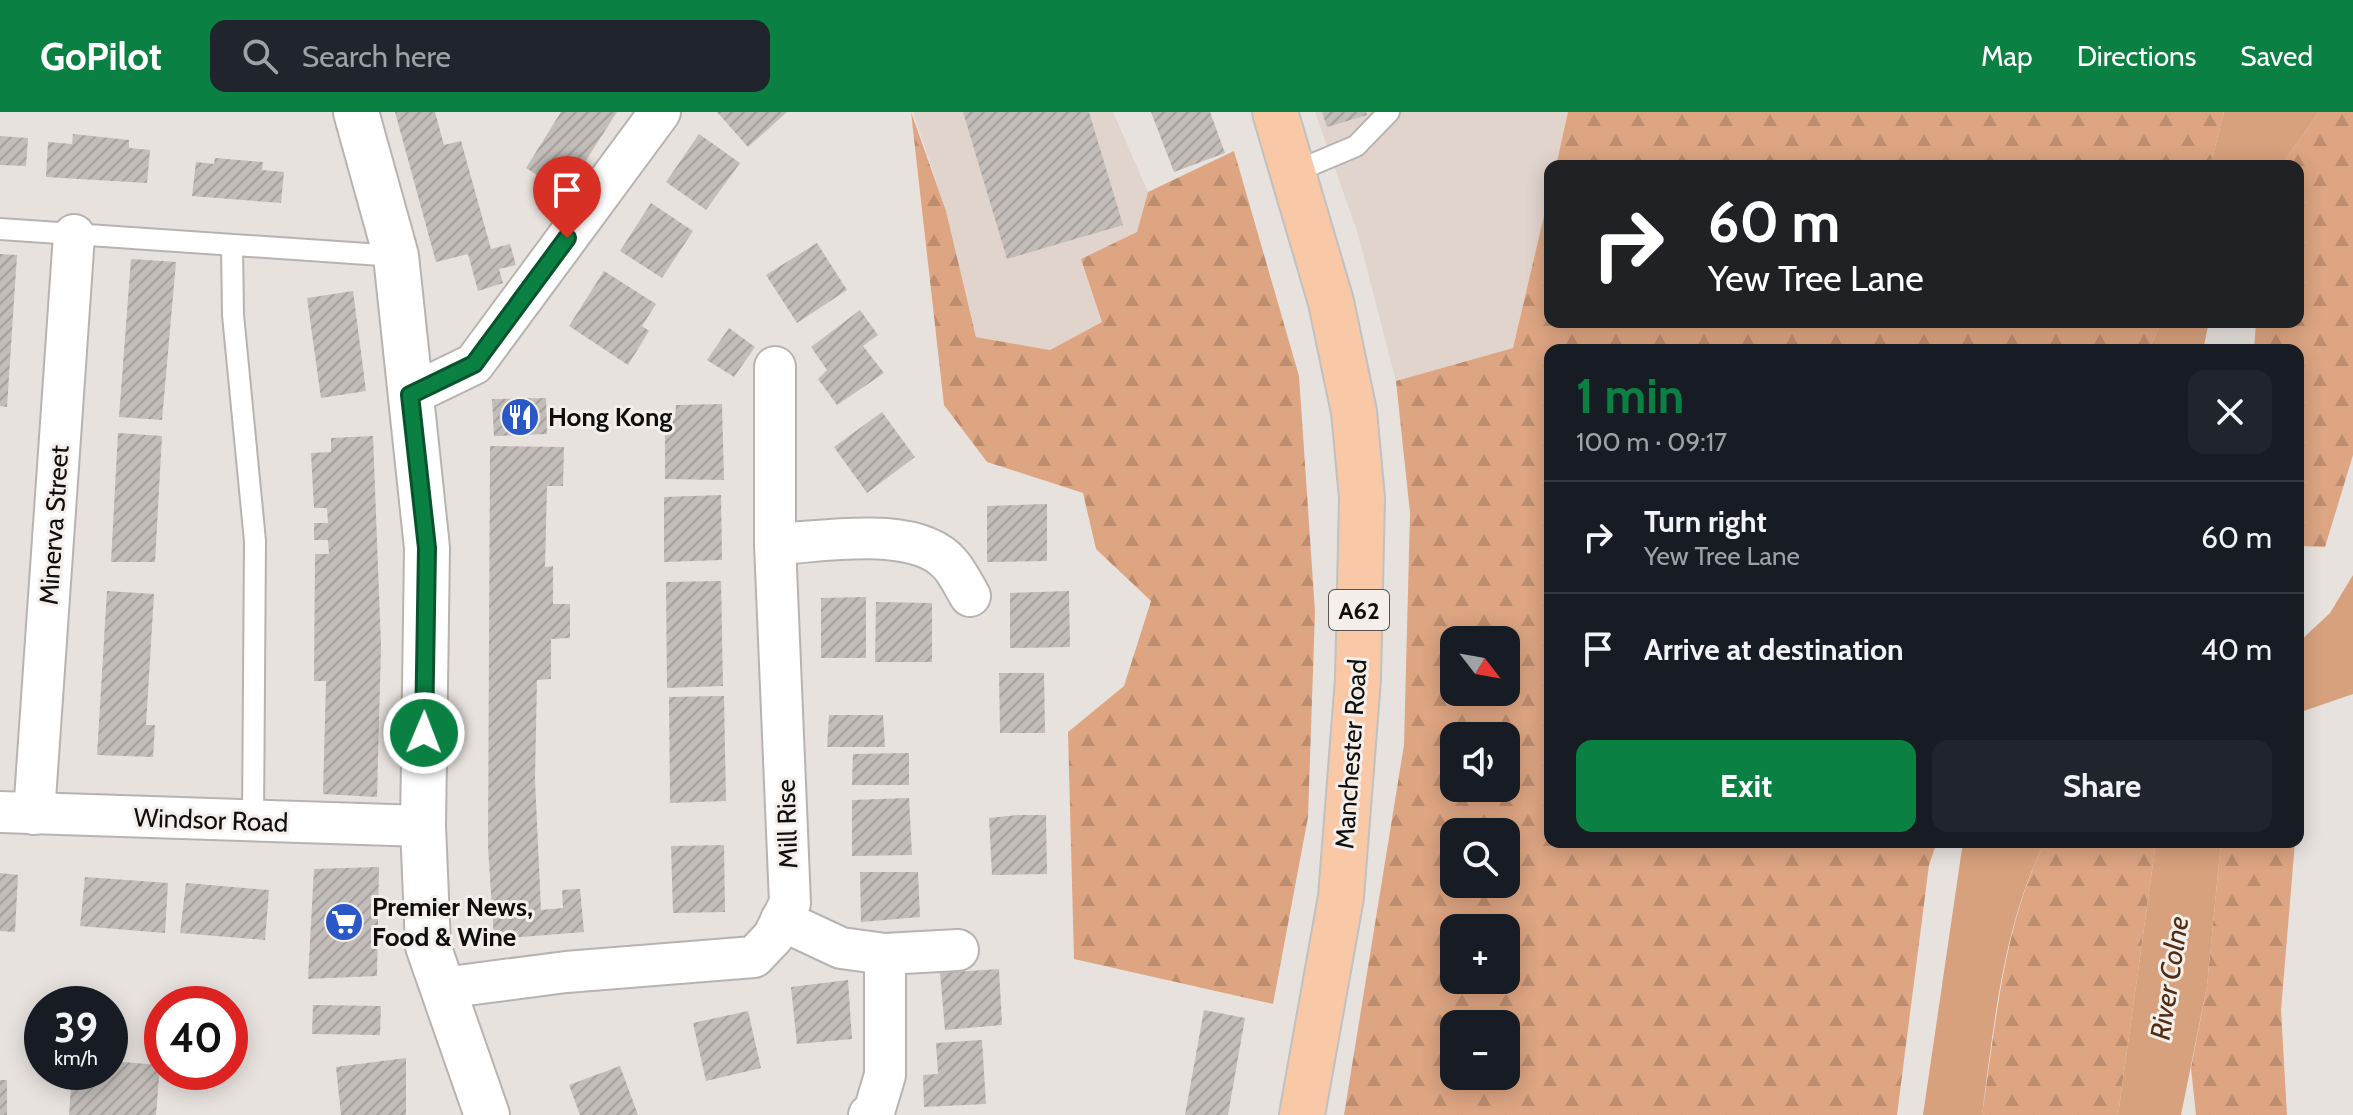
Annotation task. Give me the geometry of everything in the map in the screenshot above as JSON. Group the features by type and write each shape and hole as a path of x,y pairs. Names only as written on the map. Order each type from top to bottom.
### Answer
{"main road":[{"name":"Manchester Road","path":"1275,112 1331,302 1354,412 1362,498 1358,679 1341,897 1302,1115"}],"street":[{"path":"356,112 396,256 427,548 423,826 428,946 487,1115"},
{"path":"410,395 474,364 660,112"},
{"name":"Minerva Street","path":"17,813 74,235"},
{"name":"Mill Rise","path":"443,988 566,972 754,957 773,937 790,903 775,544 775,367"},
{"path":"775,544 897,538 926,548 949,562 970,596"},
{"name":"Windsor Road","path":"17,813 423,826"},
{"path":"781,920 841,948 885,954 958,950"},
{"path":"869,1115 874,1112 885,1075 885,954"}],"lane":[{"path":"1292,173 1356,146 1389,112"},
{"path":"0,229 396,256"},
{"path":"232,246 233,315 255,541 253,821"}],"shaded area":[{"path":"913,112 1113,112 1148,192 1137,232 1102,322 1050,350 976,337 946,211"},
{"path":"1315,112 1568,112 1557,160 1544,160 1544,216 1513,348 1396,381 1357,231"}],"green space":[{"path":"911,112 946,211 976,337 1050,350 1102,322 1081,259 1137,232 1148,192 1234,151 1299,376 1315,612 1308,817 1273,1004 1074,959 1068,732 1124,686 1151,601 1096,549 1083,493 987,462 944,405"},
{"path":"1568,112 2224,112 2212,160 1557,160"},
{"path":"2319,112 2353,112 2353,455 2325,547 2304,546 2304,344 2254,344 2256,328 2304,328 2304,160 2285,160"},
{"path":"1544,216 1544,328 2158,328 2152,344 1544,344 1544,848 1935,848 1929,865 1897,1115 1344,1115 1404,745 1410,513 1396,381 1513,348"},
{"path":"2042,848 2155,848 2118,1115 1982,1115 2010,941"},
{"path":"2220,848 2294,848 2281,1010 2287,1115 2196,1115 2191,1068 2207,986"}],"water":[{"path":"2224,112 2319,112 2285,160 2212,160"},
{"path":"2158,328 2208,328 2204,344 2152,344"},
{"path":"2353,575 2353,694 2304,711 2304,637 2330,613"},
{"path":"1962,848 2042,848 2019,906 2002,975 1982,1115 1923,1115"},
{"name":"River Colne","path":"2155,848 2220,848 2207,986 2181,1115 2118,1115"}],"building":[{"path":"395,112 435,112 444,145 461,141 491,249 510,244 516,265 499,269 503,283 478,291 468,254 436,262"},
{"path":"561,112 617,112 565,193 526,168"},
{"path":"717,112 787,112 748,147"},
{"path":"963,112 1089,112 1123,225 1007,259"},
{"path":"1151,112 1210,112 1225,153 1174,172"},
{"path":"1322,112 1366,112 1367,115 1327,127"},
{"path":"73,134 129,140 129,148 150,150 147,183 46,177 48,142 72,144"},
{"path":"699,134 740,163 706,210 666,182"},
{"path":"0,136 28,138 26,166 0,165"},
{"path":"215,158 263,162 262,170 284,172 281,203 192,196 196,162 214,164"},
{"path":"651,203 693,231 662,278 620,251"},
{"path":"817,243 847,290 797,323 766,275"},
{"path":"0,254 17,255 7,407 0,406"},
{"path":"131,259 176,262 162,420 119,417"},
{"path":"604,271 656,304 642,326 649,331 628,365 569,326"},
{"path":"353,291 366,391 321,398 307,298"},
{"path":"860,310 878,335 863,346 884,373 837,405 818,379 827,370 811,347"},
{"path":"729,328 755,347 734,377 707,360"},
{"name":"Hong Kong","path":"546,398 547,434 494,436 492,399"},
{"path":"722,404 724,480 665,479 665,421 675,419 676,405"},
{"path":"882,412 915,457 867,493 834,447"},
{"path":"118,433 162,436 155,562 111,562"},
{"path":"373,436 381,646 377,797 323,794 326,681 314,681 315,554 329,554 328,540 314,540 314,523 328,523 327,508 314,508 311,453 331,452 331,438"},
{"path":"490,446 564,447 563,486 547,486 545,567 553,566 553,604 570,604 570,638 551,639 551,679 537,680 535,780 541,910 563,908 562,890 580,889 584,932 494,939 488,847"},
{"path":"721,495 722,560 664,562 664,497"},
{"path":"1047,504 1047,561 987,562 987,506"},
{"path":"721,581 723,686 667,688 666,582"},
{"path":"107,591 154,594 146,725 155,725 153,757 97,755"},
{"path":"1069,591 1070,647 1010,648 1010,593"},
{"path":"866,597 866,658 821,658 821,598"},
{"path":"876,602 932,603 932,662 875,662"},
{"path":"999,673 1044,673 1045,733 1000,733"},
{"path":"724,696 726,801 670,803 669,697"},
{"path":"829,715 883,715 885,747 827,747"},
{"path":"909,753 909,785 852,785 853,754"},
{"path":"909,798 912,855 852,856 852,800"},
{"path":"1046,815 1047,874 992,875 989,818"},
{"path":"724,845 725,912 673,913 671,846"},
{"name":"Premier News, Food & Wine","path":"379,867 377,976 308,979 314,869"},
{"path":"860,872 918,872 920,917 861,922"},
{"path":"0,873 18,875 15,932 0,931"},
{"path":"85,877 168,883 165,933 80,926"},
{"path":"186,883 269,890 265,940 180,933"},
{"path":"999,969 1002,1025 945,1030 940,973"},
{"path":"848,980 852,1039 797,1044 791,987"},
{"path":"313,1005 381,1006 380,1035 312,1034"},
{"path":"1204,1010 1245,1018 1228,1115 1185,1115"},
{"path":"748,1011 761,1068 706,1081 693,1023"},
{"path":"982,1040 986,1104 924,1107 923,1075 938,1074 936,1043"},
{"path":"406,1058 406,1115 341,1115 336,1067"},
{"path":"128,1062 144,1064 144,1090 158,1090 156,1115 69,1115 71,1090 128,1090"},
{"path":"620,1066 638,1115 580,1115 569,1085"},
{"path":"0,1080 7,1080 7,1115 0,1115"}],"place":[{"name":"Hong Kong","path":"520,417"},
{"name":"Premier News, Food & Wine","path":"344,922"}],"route":[{"path":"424,733 427,548 410,395 474,364 567,238"}]}
